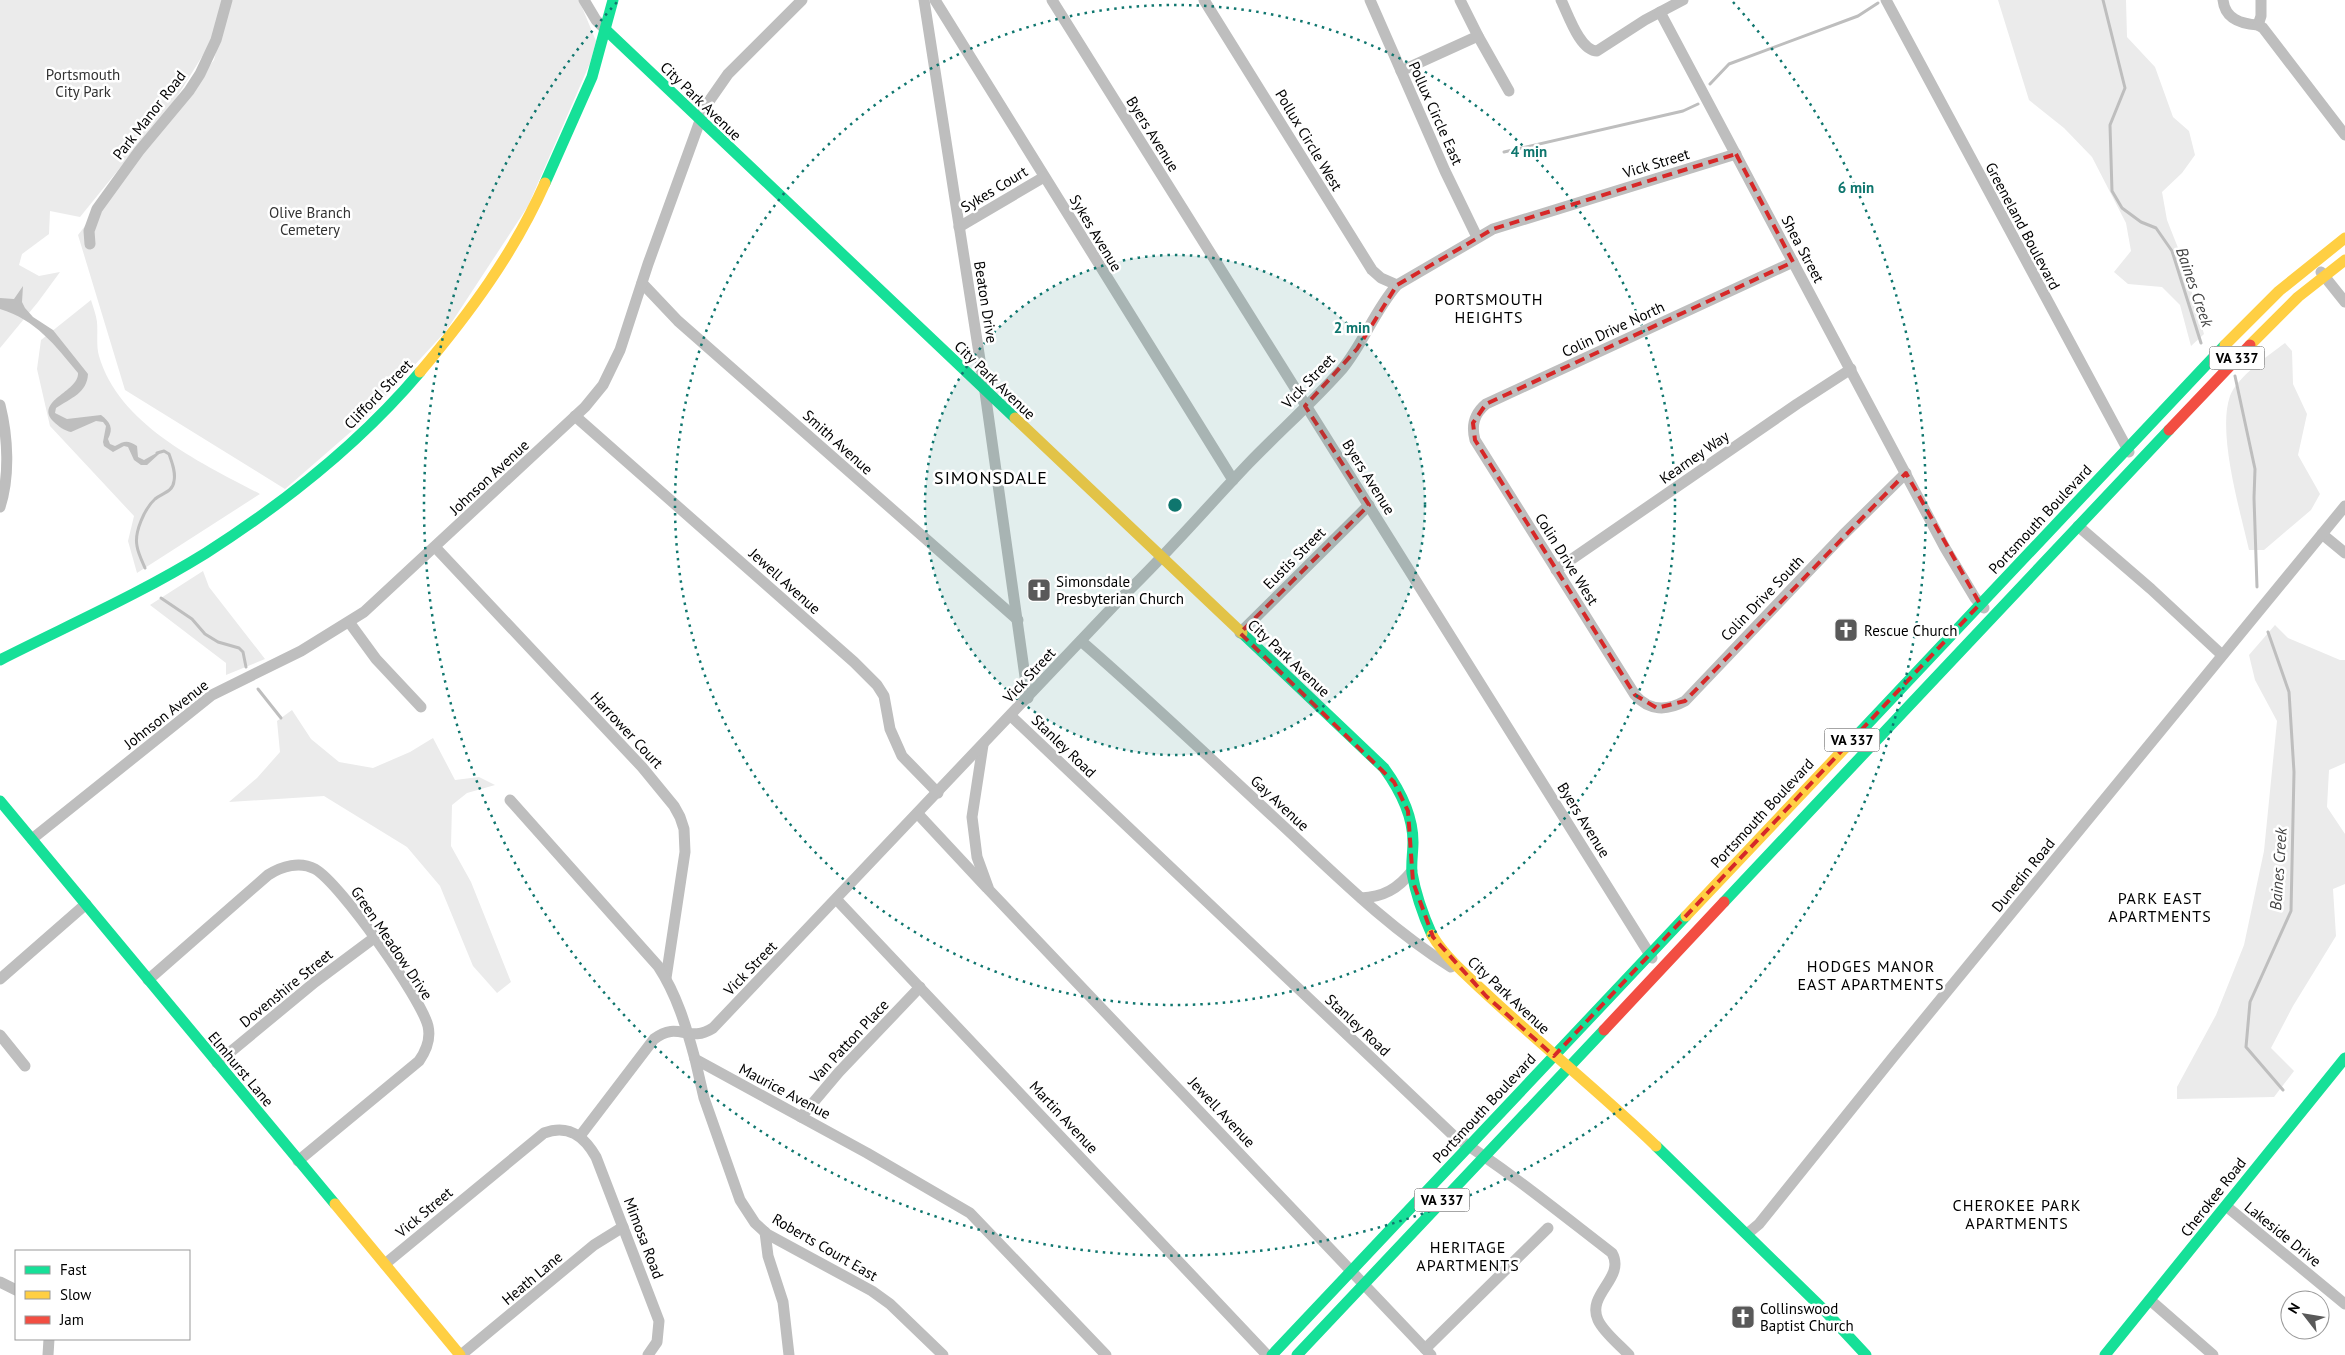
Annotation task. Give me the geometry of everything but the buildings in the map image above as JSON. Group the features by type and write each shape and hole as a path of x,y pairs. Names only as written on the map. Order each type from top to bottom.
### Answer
{"street":[{"name":"Park Manor Road","path":"90,244 89,232 97,208 139,151 189,91 200,74 214,45 227,0"},
{"path":"584,0 596,20 606,30"},
{"name":"Clifford Street","path":"0,660 203,554 284,499 329,464 379,417 429,363 499,270 518,238 584,99 601,52 613,0"},
{"name":"Johnson Avenue","path":"32,839 212,695 301,650 364,612 591,401 612,368 699,120 712,95 728,74 802,0"},
{"name":"Beaton Drive","path":"924,0 985,392 1028,698"},
{"name":"Sykes Avenue","path":"935,0 1233,480"},
{"name":"Byers Avenue","path":"1052,0 1659,970"},
{"name":"Pollux Circle West","path":"1204,0 1372,270 1381,278 1397,285"},
{"name":"Pollux Circle East","path":"1370,0 1444,171 1477,237"},
{"path":"1460,0 1509,91"},
{"path":"1560,0 1583,45 1591,51 1597,51 1683,0"},
{"name":"Greeneland Boulevard","path":"1886,0 2136,465"},
{"path":"2223,0 2225,10 2230,16 2246,25 2263,28 2345,135"},
{"path":"2258,26 2261,16 2261,0"},
{"name":"Shea Street","path":"1660,12 1945,548 1980,604 1993,617"},
{"name":"City Park Avenue","path":"606,30 985,392 1384,768 1394,782 1408,811 1412,827 1412,871 1419,906 1426,924 1446,956 1554,1056 1625,1116 1825,1310 1866,1355"},
{"path":"1401,71 1478,36"},
{"name":"Vick Street","path":"385,1264 544,1133 560,1130 580,1136 654,1039 664,1032 676,1030 688,1034 704,1034 713,1028 837,900 1124,595 1162,559 1233,480 1342,368 1357,349 1390,293 1397,285 1477,237 1502,226 1736,154"},
{"name":"Sykes Court","path":"959,227 1044,177"},
{"name":"Portsmouth Boulevard","path":"1272,1355 2235,334 2279,291 2345,238"},
{"name":"VA 337","path":"1297,1355 2277,317 2345,260"},
{"name":"Colin Drive North","path":"1477,444 1472,432 1473,423 1479,410 1486,404 1793,262"},
{"path":"2314,262 2345,302"},
{"name":"Smith Avenue","path":"642,283 678,321 1018,620"},
{"name":"Kearney Way","path":"1556,570 1851,369"},
{"path":"0,405 6,449 5,482 0,507"},
{"name":"Jewell Avenue","path":"575,416 877,684 884,696 890,728 902,756 938,793"},
{"name":"Colin Drive West","path":"1477,444 1632,690"},
{"name":"Colin Drive South","path":"1632,690 1639,699 1657,708 1668,708 1685,701 1836,542 1906,473"},
{"name":"Eustis Street","path":"1240,633 1369,505"},
{"name":"Dunedin Road","path":"1746,1234 1759,1224 2345,506"},
{"path":"2078,526 2151,588 2222,655"},
{"path":"2322,534 2345,553"},
{"name":"Harrower Court","path":"435,547 642,767 674,806 680,817 686,839 685,852 666,978"},
{"path":"349,622 376,659 421,708"},
{"name":"Gay Avenue","path":"1081,641 1138,690 1185,736 1386,920 1431,954 1467,976"},
{"name":"Stanley Road","path":"1010,716 1455,1137 1484,1155 1612,1253 1615,1259 1615,1272 1598,1299 1596,1315 1599,1323 1629,1355"},
{"name":"Jewell Avenue","path":"983,745 972,817 977,857 989,890"},
{"path":"510,800 658,966 673,992 688,1034 694,1059"},
{"name":"Elmhurst Lane","path":"0,801 460,1355"},
{"name":"Jewell Avenue","path":"918,814 1428,1352"},
{"name":"Green Meadow Drive","path":"148,980 268,875 286,866 308,866 321,873 352,906 410,990 428,1024 429,1037 427,1047 419,1062 298,1161"},
{"path":"1361,898 1373,898 1390,892 1404,881 1412,871"},
{"name":"Martin Avenue","path":"837,900 1267,1355"},
{"path":"0,979 86,904"},
{"name":"Dovenshire Street","path":"217,1064 315,982 374,938"},
{"name":"Van Patton Place","path":"801,1117 839,1072 920,987"},
{"path":"0,1036 25,1066"},
{"name":"Cherokee Road","path":"2105,1355 2345,1058"},
{"name":"Maurice Avenue","path":"694,1059 970,1213 1106,1355"},
{"name":"Roberts Court East","path":"694,1059 704,1098 740,1200 750,1218 765,1232 884,1299 908,1318 943,1355"},
{"name":"Mimosa Road","path":"580,1136 589,1144 596,1157 659,1321 657,1342 648,1355"},
{"name":"Lakeside Drive","path":"2226,1206 2345,1304"},
{"name":"Heath Lane","path":"460,1355 594,1245 623,1227"},
{"path":"1428,1352 1548,1228"},
{"path":"765,1232 768,1256 783,1302 789,1355"},
{"path":"0,1282 15,1290"},
{"path":"2150,1300 2212,1355"},
{"path":"48,1355 49,1340"}],"highlighted area":[{"path":"1736,154 1793,262 1486,404 1473,423 1475,440 1635,695 1657,708 1685,701 1906,473 1980,604 1554,1056 1486,996 1433,937 1413,882 1408,811 1394,782 1240,633 1369,505 1305,406 1357,349 1397,285 1493,229"}],"green space":[{"name":"Portsmouth City Park","path":"0,0 223,0 211,42 175,100 80,217 50,211 49,234 22,254 19,265 39,276 60,272 0,348"},
{"name":"Olive Branch Cemetery","path":"229,0 579,0 596,41 590,63 528,206 446,331 361,423 285,489 125,390 78,235 214,60"},
{"path":"1998,0 2126,0 2127,37 2155,67 2173,117 2189,131 2195,155 2182,173 2162,192 2167,220 2182,258 2204,334 2191,346 2180,305 2162,287 2128,284 2114,272 2131,251 2126,223 2092,157 2064,128 2029,100"},
{"path":"91,300 97,322 99,356 109,380 124,402 143,422 188,455 260,494 137,573 128,541 134,516 50,426 37,369 41,340"},
{"path":"2285,343 2292,351 2293,384 2307,414 2298,455 2320,494 2311,510 2264,550 2249,550 2231,472 2226,430 2227,412 2230,396 2239,381"},
{"path":"203,571 209,587 265,659 226,675 226,663 150,605"},
{"path":"2275,625 2288,638 2340,660 2345,660 2345,763 2329,770 2327,807 2345,834 2345,884 2333,889 2336,936 2293,1006 2271,1048 2294,1071 2274,1097 2177,1099 2177,1087 2216,1015 2244,945 2264,851 2277,721 2255,680 2249,655"},
{"path":"292,710 311,739 339,762 373,768 410,752 433,738 455,780 479,777 495,785 467,793 452,805 451,846 471,882 511,982 497,993 473,966 440,886 407,847 324,796 229,802 257,778 280,752 277,721"}],"shaded area":[{"path":"23,286 22,302 25,308 33,317 53,330 88,374 85,386 72,398 56,408 55,413 67,419 101,415 107,420 111,428 108,439 110,444 115,446 128,442 134,444 137,446 138,457 144,460 160,451 147,465 141,465 134,460 128,447 124,446 113,452 104,446 106,426 103,422 96,421 71,432 66,431 54,422 49,415 49,408 53,402 72,386 78,373 44,335 24,320 0,309 0,298 14,299"}],"waterway":[{"name":"Baines Creek","path":"2103,0 2125,88 2110,125 2112,191 2122,208 2141,222 2156,228 2172,251 2201,343"},
{"path":"1710,84 1729,64 1858,16 1878,3"},
{"path":"1504,152 1683,111 1698,104"},
{"name":"Baines Creek","path":"2235,376 2255,469 2257,587"},
{"path":"145,568 137,546 139,527 151,503 172,488 174,478 169,454 164,451 157,453"},
{"path":"161,598 192,619 205,634 218,642 239,648 243,652 246,667"},
{"name":"Baines Creek","path":"2268,632 2289,692 2294,772 2291,911 2250,1002 2246,1047 2283,1090"},
{"path":"258,689 281,718"}],"traffic: fast":[{"path":"545,183 592,77 613,0"},
{"path":"606,30 1015,418"},
{"path":"1845,748 2225,345"},
{"path":"0,660 156,582 235,534 320,470 372,423 420,372"},
{"path":"1724,902 2169,430"},
{"path":"1242,633 1384,768 1390,776 1400,794 1411,822 1413,842 1412,873 1420,905 1432,935"},
{"path":"0,801 335,1204"},
{"path":"1272,1355 1686,916"},
{"path":"1297,1355 1604,1030"},
{"path":"2105,1355 2345,1058"},
{"path":"1656,1146 1825,1311 1866,1355"}],"traffic: slow":[{"path":"420,372 456,328 505,258 533,209 545,183"},
{"path":"2225,345 2279,291 2345,238"},
{"path":"2250,345 2298,297 2345,260"},
{"path":"1015,418 1242,633"},
{"path":"1686,916 1845,748"},
{"path":"1432,935 1445,953 1468,977 1656,1146"},
{"path":"335,1204 460,1355"}],"traffic: jam":[{"path":"2169,430 2250,345"},
{"path":"1604,1030 1724,902"}],"place":[{"name":"Simonsdale Presbyterian Church","path":"1039,590"},
{"name":"Rescue Church","path":"1846,630"},
{"name":"Collinswood Baptist Church","path":"1743,1317"}],"district":[{"name":"PORTSMOUTH HEIGHTS","path":"1489,308"},
{"name":"SIMONSDALE","path":"991,477"},
{"name":"PARK EAST APARTMENTS","path":"2160,907"},
{"name":"HODGES MANOR EAST APARTMENTS","path":"1871,975"},
{"name":"CHEROKEE PARK APARTMENTS","path":"2017,1214"},
{"name":"HERITAGE APARTMENTS","path":"1468,1256"}]}
